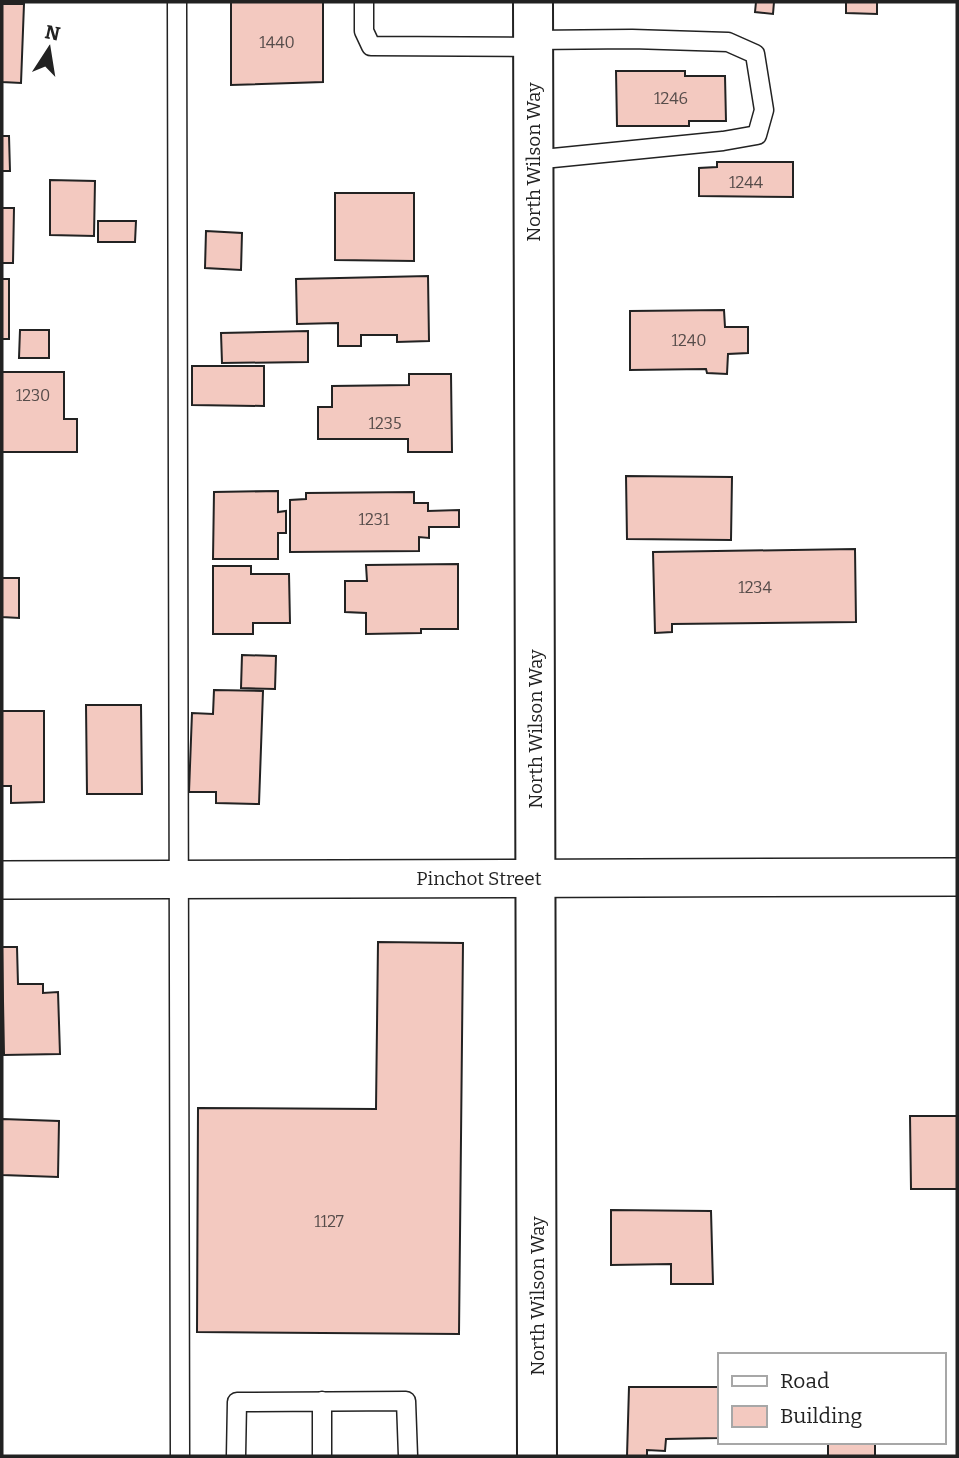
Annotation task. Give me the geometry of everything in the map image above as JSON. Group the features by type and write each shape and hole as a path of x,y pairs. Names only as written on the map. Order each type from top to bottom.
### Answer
{"main road":[{"name":"North Wilson Way","path":"533,2 537,1456"}],"street":[{"name":"Pinchot Street","path":"2,880 957,877"}],"lane":[{"path":"177,2 180,1456"},
{"path":"365,2 364,31 370,47 632,39 728,42 755,54 764,110 757,135 723,141 534,160"},
{"path":"322,1401 322,1456"},
{"path":"236,1456 237,1402 406,1401 408,1456"}],"building":[{"path":"231,2 323,2 323,82 231,85"},
{"path":"756,2 774,2 773,14 755,12"},
{"path":"846,2 877,2 877,14 846,13"},
{"path":"2,4 24,4 21,83 2,82"},
{"path":"616,71 685,71 685,76 725,76 726,121 689,121 689,126 617,126"},
{"path":"2,136 9,136 10,171 2,171"},
{"path":"717,162 793,162 793,197 699,196 699,168 717,167"},
{"path":"50,180 95,181 94,236 50,235"},
{"path":"335,193 414,193 414,261 335,260"},
{"path":"2,208 14,208 13,263 2,263"},
{"path":"98,221 136,221 135,242 98,242"},
{"path":"206,231 242,233 241,270 205,268"},
{"path":"428,276 429,341 397,342 397,335 361,335 361,346 338,346 338,323 297,324 296,279"},
{"path":"2,279 9,279 9,339 2,339"},
{"path":"724,310 725,327 748,327 748,353 728,354 727,374 707,373 706,369 630,370 630,311"},
{"path":"20,330 49,330 49,358 19,358"},
{"path":"308,331 308,362 222,363 221,333"},
{"path":"192,366 264,366 264,406 192,405"},
{"path":"2,372 64,372 64,419 77,419 77,452 2,452"},
{"path":"409,374 451,374 452,452 408,452 408,439 318,439 318,407 332,407 332,386 409,385"},
{"path":"626,476 732,477 731,540 627,539"},
{"path":"278,491 278,512 286,511 286,533 278,533 278,559 213,559 214,492"},
{"path":"414,492 414,503 428,503 428,511 459,510 459,527 429,527 429,538 419,537 419,551 290,552 290,500 306,499 306,493"},
{"path":"855,549 856,622 672,624 672,632 655,633 653,552"},
{"path":"458,564 458,629 366,634 366,613 345,612 345,581 367,581 366,565"},
{"path":"213,566 251,566 251,574 289,574 290,623 253,623 253,634 213,634"},
{"path":"2,578 19,578 19,618 2,617"},
{"path":"242,655 276,656 275,689 241,688"},
{"path":"214,690 263,691 259,804 216,803 216,792 189,792 192,713 213,714"},
{"path":"86,705 141,705 142,794 87,794"},
{"path":"2,711 44,711 44,802 11,803 11,786 2,786"},
{"path":"378,942 463,943 459,1334 197,1332 198,1108 376,1109"},
{"path":"2,947 17,947 18,984 43,984 43,993 58,992 60,1054 4,1055"},
{"path":"910,1116 957,1116 957,1189 911,1189"},
{"path":"2,1119 59,1121 58,1177 2,1175"},
{"path":"611,1210 711,1211 713,1284 671,1284 671,1264 611,1265"},
{"path":"629,1387 718,1387 718,1438 666,1439 665,1451 647,1450 647,1456 627,1456"},
{"path":"828,1444 875,1444 875,1456 828,1456"}]}
